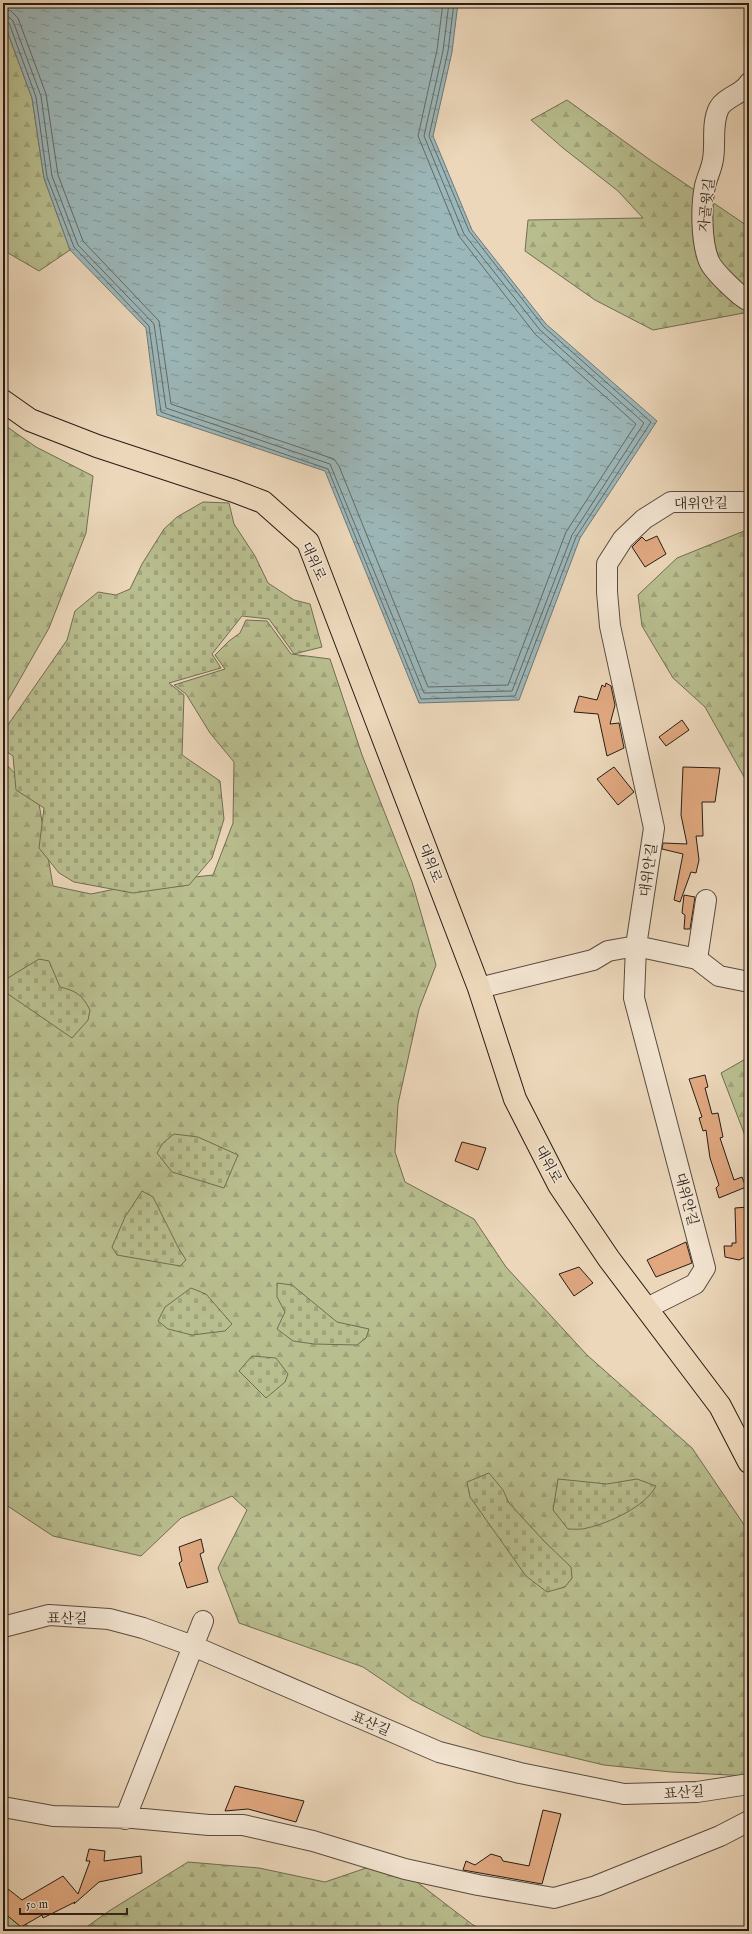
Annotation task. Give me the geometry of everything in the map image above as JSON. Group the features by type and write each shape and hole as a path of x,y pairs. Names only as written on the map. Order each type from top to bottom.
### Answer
{"main road":[{"name":"대위로","path":"3,401 30,420 97,446 263,502 308,542 479,988 515,1099 560,1185 609,1259 720,1406 749,1462"}],"street":[{"name":"자골윗길","path":"745,90 719,107 714,128 713,160 705,186 703,238 709,262 740,296 749,301"},
{"name":"대위안길","path":"647,1308 695,1284 705,1268 634,998 636,946 654,828 610,626 607,592 608,564 623,539 644,519 671,502 749,502"},
{"path":"697,959 706,900"},
{"path":"479,988 593,960 608,951 636,946 697,959 719,976 749,982"},
{"name":"표산길","path":"3,1628 49,1615 109,1619 143,1628 193,1646 439,1752 520,1773 624,1794 697,1792 749,1784"},
{"path":"125,1819 202,1621"},
{"path":"3,1807 53,1816 209,1825 243,1825 313,1841 405,1869 478,1885 554,1898 596,1886 720,1836 749,1821"}],"green space":[{"path":"3,20 32,98 44,178 70,250 39,271 3,250"},
{"path":"567,100 653,162 749,227 749,312 653,330 595,300 525,251 528,220 643,218 618,191 563,148 531,120"},
{"path":"3,424 36,447 93,476 86,533 49,628 3,709"},
{"path":"203,502 229,503 234,524 255,556 268,583 294,600 310,604 322,647 294,654 269,619 242,616 212,654 221,668 169,683 184,695 182,755 220,781 224,819 212,858 189,885 133,893 74,882 59,873 39,848 44,808 16,790 13,756 3,749 3,732 67,640 75,611 98,592 116,595 130,589 142,564 164,529 177,517"},
{"path":"749,529 749,794 748,784 705,707 673,678 642,626 638,595 677,558"},
{"path":"246,620 267,621 291,654 330,659 362,755 412,882 436,965 419,1009 398,1104 395,1152 405,1182 474,1219 506,1267 587,1355 692,1448 749,1532 749,1776 671,1772 604,1765 482,1736 412,1700 363,1667 239,1623 218,1568 247,1510 232,1496 181,1518 141,1556 53,1536 3,1503 3,761 38,798 53,886 91,894 149,882 213,875 233,823 234,762 210,733 186,694 174,685 225,669 215,655 229,641 240,633"},
{"path":"39,959 49,961 60,987 78,994 90,1010 88,1020 72,1038 8,994 3,987 3,981"},
{"path":"749,1057 749,1146 721,1073"},
{"path":"174,1134 198,1137 238,1155 224,1188 172,1172 157,1153 163,1143"},
{"path":"142,1191 153,1197 186,1260 180,1266 117,1255 112,1247 125,1217"},
{"path":"277,1283 292,1285 337,1322 369,1329 366,1338 357,1345 314,1344 293,1341 277,1329 285,1312 277,1297"},
{"path":"191,1288 206,1294 232,1324 225,1331 192,1335 168,1329 158,1321 165,1307"},
{"path":"252,1356 276,1358 288,1374 285,1382 266,1398 239,1371"},
{"path":"489,1473 503,1490 509,1503 544,1541 571,1567 572,1578 565,1587 547,1592 526,1576 470,1497 467,1482"},
{"path":"558,1479 607,1484 637,1479 656,1486 644,1501 616,1518 585,1529 568,1529 553,1510"},
{"path":"188,1862 259,1868 325,1882 372,1866 417,1882 473,1925 487,1931 81,1931 109,1911"},
{"path":"3,1904 34,1931 3,1931"}],"water":[{"path":"3,3 458,3 452,52 433,136 472,230 546,324 657,421 580,538 519,700 419,703 325,471 157,415 146,328 70,250 44,178 32,98 3,20"}],"building":[{"path":"657,536 666,554 645,567 632,547 642,537 646,541"},
{"path":"606,683 611,686 615,705 610,724 619,723 624,748 607,756 598,714 574,712 579,696 597,700 602,685 605,687"},
{"path":"682,720 689,730 666,746 659,737"},
{"path":"614,767 634,792 618,805 597,779"},
{"path":"683,767 720,768 715,802 702,802 703,836 696,836 699,860 696,873 691,872 680,902 674,900 683,854 662,849 663,843 687,844 681,815"},
{"path":"684,895 695,897 690,929 684,929 685,915 682,913"},
{"path":"705,1075 708,1087 705,1088 712,1114 718,1113 723,1137 720,1138 734,1180 742,1177 746,1187 719,1198 716,1188 719,1185 710,1158 706,1130 703,1131 699,1118 702,1117 689,1079"},
{"path":"462,1142 486,1148 478,1170 455,1161"},
{"path":"748,1207 749,1255 739,1260 725,1257 724,1246 732,1246 732,1243 736,1243 735,1208"},
{"path":"686,1242 692,1263 656,1277 647,1260"},
{"path":"579,1267 593,1283 574,1296 559,1274"},
{"path":"201,1539 204,1552 200,1554 208,1582 187,1588 179,1563 182,1561 179,1547"},
{"path":"235,1786 304,1801 296,1822 248,1809 225,1811"},
{"path":"543,1810 561,1814 542,1884 463,1870 466,1861 475,1865 491,1854 501,1857 503,1861 529,1866"},
{"path":"89,1849 105,1851 104,1861 141,1856 142,1873 99,1882 74,1904 75,1902 43,1918 42,1915 21,1927 3,1912 3,1885 22,1900 63,1876 78,1894 90,1861 86,1861"}]}
